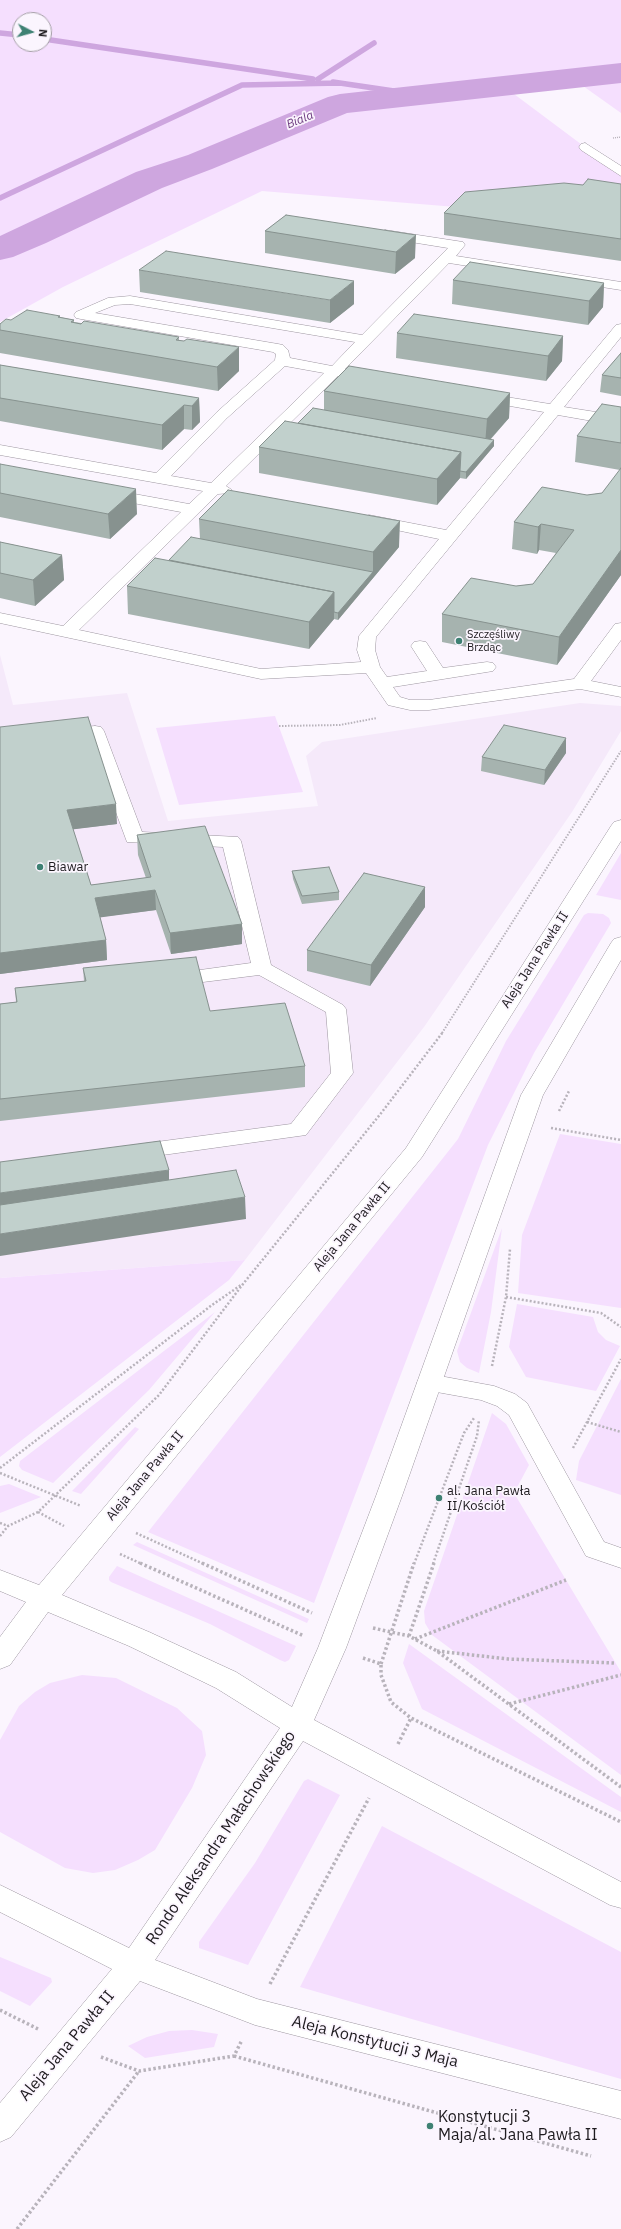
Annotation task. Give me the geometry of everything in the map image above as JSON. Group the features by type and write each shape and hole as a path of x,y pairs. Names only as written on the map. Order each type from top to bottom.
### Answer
{"street":[{"path":"586,147 621,172"},
{"path":"67,632 191,509 367,340 458,245 385,234"},
{"path":"446,258 621,286"},
{"path":"159,479 222,415 282,361 283,353 278,348 81,315 94,308 113,301 130,300 367,340"},
{"path":"621,328 368,636 366,650 372,667 394,701 410,705 429,705 580,684 621,692"},
{"path":"282,361 390,381"},
{"path":"468,395 621,421"},
{"path":"0,450 236,493"},
{"path":"92,491 191,509"},
{"path":"350,516 450,536"},
{"path":"0,618 261,674 372,667"},
{"path":"580,684 621,628"},
{"path":"420,646 438,674"},
{"path":"382,683 487,667"},
{"path":"47,736 95,731 134,838 231,841 262,968"},
{"name":"Aleja Jana Pawła II","path":"43,1599 414,1152 621,826"},
{"path":"621,943 532,1095 332,1648 298,1725 621,1896"},
{"path":"111,1155 298,1130 342,1073 336,1009 262,968 154,983"},
{"path":"429,1383 483,1400 506,1400 518,1409 595,1549 621,1558"},
{"name":"Rondo Aleksandra Małachowskiego","path":"0,1580 138,1639 226,1680 298,1725 134,1964"},
{"path":"0,1658 43,1599"},
{"path":"0,1898 134,1964"},
{"name":"Aleja Jana Pawła II","path":"0,2127 134,1964"},
{"name":"Aleja Konstytucji 3 Maja","path":"134,1964 255,2012 621,2105"}],"path":[{"path":"279,726 340,725 391,715 410,705"},
{"path":"0,1536 8,1526 38,1512 159,1395 243,1284 382,1112 453,1018 621,751"},
{"path":"558,1114 571,1087"},
{"path":"548,1135 554,1121"},
{"path":"551,1128 621,1140"},
{"path":"409,1636 477,1436 483,1400 497,1352 506,1297 511,1242"},
{"path":"0,1468 212,1305 243,1284"},
{"path":"506,1297 601,1313 621,1327"},
{"path":"556,1480 621,1359"},
{"path":"483,1400 464,1433 406,1584 382,1664 381,1675 385,1690 391,1702 411,1718 621,1822"},
{"path":"587,1422 621,1432"},
{"path":"38,1512 91,1541 332,1648 382,1664"},
{"path":"0,1523 8,1526"},
{"path":"415,1639 566,1580"},
{"path":"437,1650 508,1659 614,1663"},
{"path":"508,1704 621,1675"},
{"path":"234,2056 255,2012 411,1718"},
{"path":"17,2229 139,2071 234,2056 591,2156"}],"shaded area":[{"path":"0,0 621,0 621,113 583,86 514,94 621,174 621,203 468,208 262,191 63,287 0,322"},
{"path":"0,655 13,705 127,693 168,821 318,806 306,756 322,742 580,703 621,706 621,731 572,812 424,1027 245,1260 0,1278"},
{"path":"275,716 303,792 179,805 156,728"},
{"path":"621,853 621,900 596,895"},
{"path":"588,913 603,914 609,918 611,923 534,1053 488,1145 314,1603 148,1532 458,1139 506,1041 584,915"},
{"path":"560,1134 621,1144 621,1308 518,1293 522,1235"},
{"path":"502,1228 491,1312 479,1373 467,1368 460,1362 457,1351"},
{"path":"245,1260 229,1280 0,1457 0,1278"},
{"path":"517,1304 593,1317 598,1332 606,1340 620,1346 596,1391 526,1377 509,1347"},
{"path":"215,1312 149,1390 53,1483 22,1470 19,1466 20,1461"},
{"path":"621,1379 621,1495 576,1480 579,1461"},
{"path":"492,1413 506,1424 529,1465 514,1493 621,1672 621,1775 432,1635 425,1623 424,1611"},
{"path":"135,1427 139,1429 81,1494 72,1491"},
{"path":"9,1484 41,1497 0,1513 0,1486"},
{"path":"137,1542 309,1619 307,1623 133,1545"},
{"path":"117,1566 296,1646 289,1660 285,1662 280,1660 210,1624 111,1582 109,1577"},
{"path":"409,1644 621,1797 621,1812 422,1709 403,1663"},
{"path":"82,1675 116,1678 177,1708 202,1731 206,1755 192,1788 155,1850 138,1860 115,1870 93,1873 65,1868 0,1832 0,1740 19,1706 35,1692 50,1683"},
{"path":"308,1779 340,1795 248,1965 199,1948 199,1942 255,1863 304,1781"},
{"path":"382,1826 621,1952 621,2079 300,1987"},
{"path":"0,1957 51,1978 52,1982 30,2006 0,1991"},
{"path":"192,2030 218,2034 214,2047 145,2058 128,2046 147,2037 169,2031"}],"building":[{"path":"588,179 621,184 621,239 444,213 465,192 564,183 583,185"},
{"path":"286,215 416,235 396,252 265,231"},
{"path":"166,251 354,281 330,300 139,270"},
{"path":"470,262 604,283 589,301 453,280"},
{"path":"27,310 60,316 58,317 74,320 71,322 81,324 84,321 179,337 176,340 184,341 187,339 239,347 217,367 0,330 0,324 6,319 11,320"},
{"path":"414,314 563,336 548,356 397,333"},
{"path":"621,353 621,378 602,375"},
{"path":"0,365 199,398 192,406 184,405 162,425 0,398"},
{"path":"349,366 510,393 487,419 324,391"},
{"path":"602,404 621,407 621,443 577,436"},
{"path":"313,408 494,440 466,472 460,471 461,452 298,423"},
{"path":"285,421 461,452 437,479 259,447"},
{"path":"0,464 136,489 108,514 0,493"},
{"path":"621,468 621,550 559,637 442,614 471,578 516,586 533,584 574,530 541,524 538,527 514,522 542,487 587,495 602,493"},
{"path":"228,490 400,521 373,552 199,519"},
{"path":"191,537 373,572 338,613 334,612 334,592 169,560"},
{"path":"0,542 62,555 33,580 0,573"},
{"path":"155,558 334,592 309,622 127,586"},
{"name":"Biawar","path":"88,717 116,804 67,810 91,885 151,877 137,835 205,826 242,924 170,933 155,890 95,898 106,940 0,953 0,727"},
{"path":"504,725 566,738 545,770 482,757"},
{"path":"329,867 339,892 302,896 292,871"},
{"path":"364,873 425,887 371,965 307,950"},
{"path":"196,957 210,1011 285,1003 305,1066 0,1099 0,1004 17,1002 15,988 86,981 83,968"},
{"path":"160,1141 169,1170 0,1193 0,1162"},
{"path":"236,1170 245,1197 0,1234 0,1205"}],"waterway":[{"path":"0,33 12,34"},
{"path":"52,40 313,79"},
{"path":"318,79 374,43"},
{"name":"Biala","path":"0,249 149,180 200,162 340,104 621,73"},
{"path":"333,82 340,83"},
{"path":"0,198 242,85 340,83"},
{"path":"340,83 394,91"},
{"name":"Biala","path":"406,92 429,95"}],"place":[{"name":"Szczęśliwy Brzdąc","path":"459,641"},
{"name":"Biawar","path":"40,867"},
{"name":"al. Jana Pawła II/Kościół","path":"439,1498"},
{"name":"Konstytucji 3 Maja/al. Jana Pawła II","path":"430,2126"}]}
